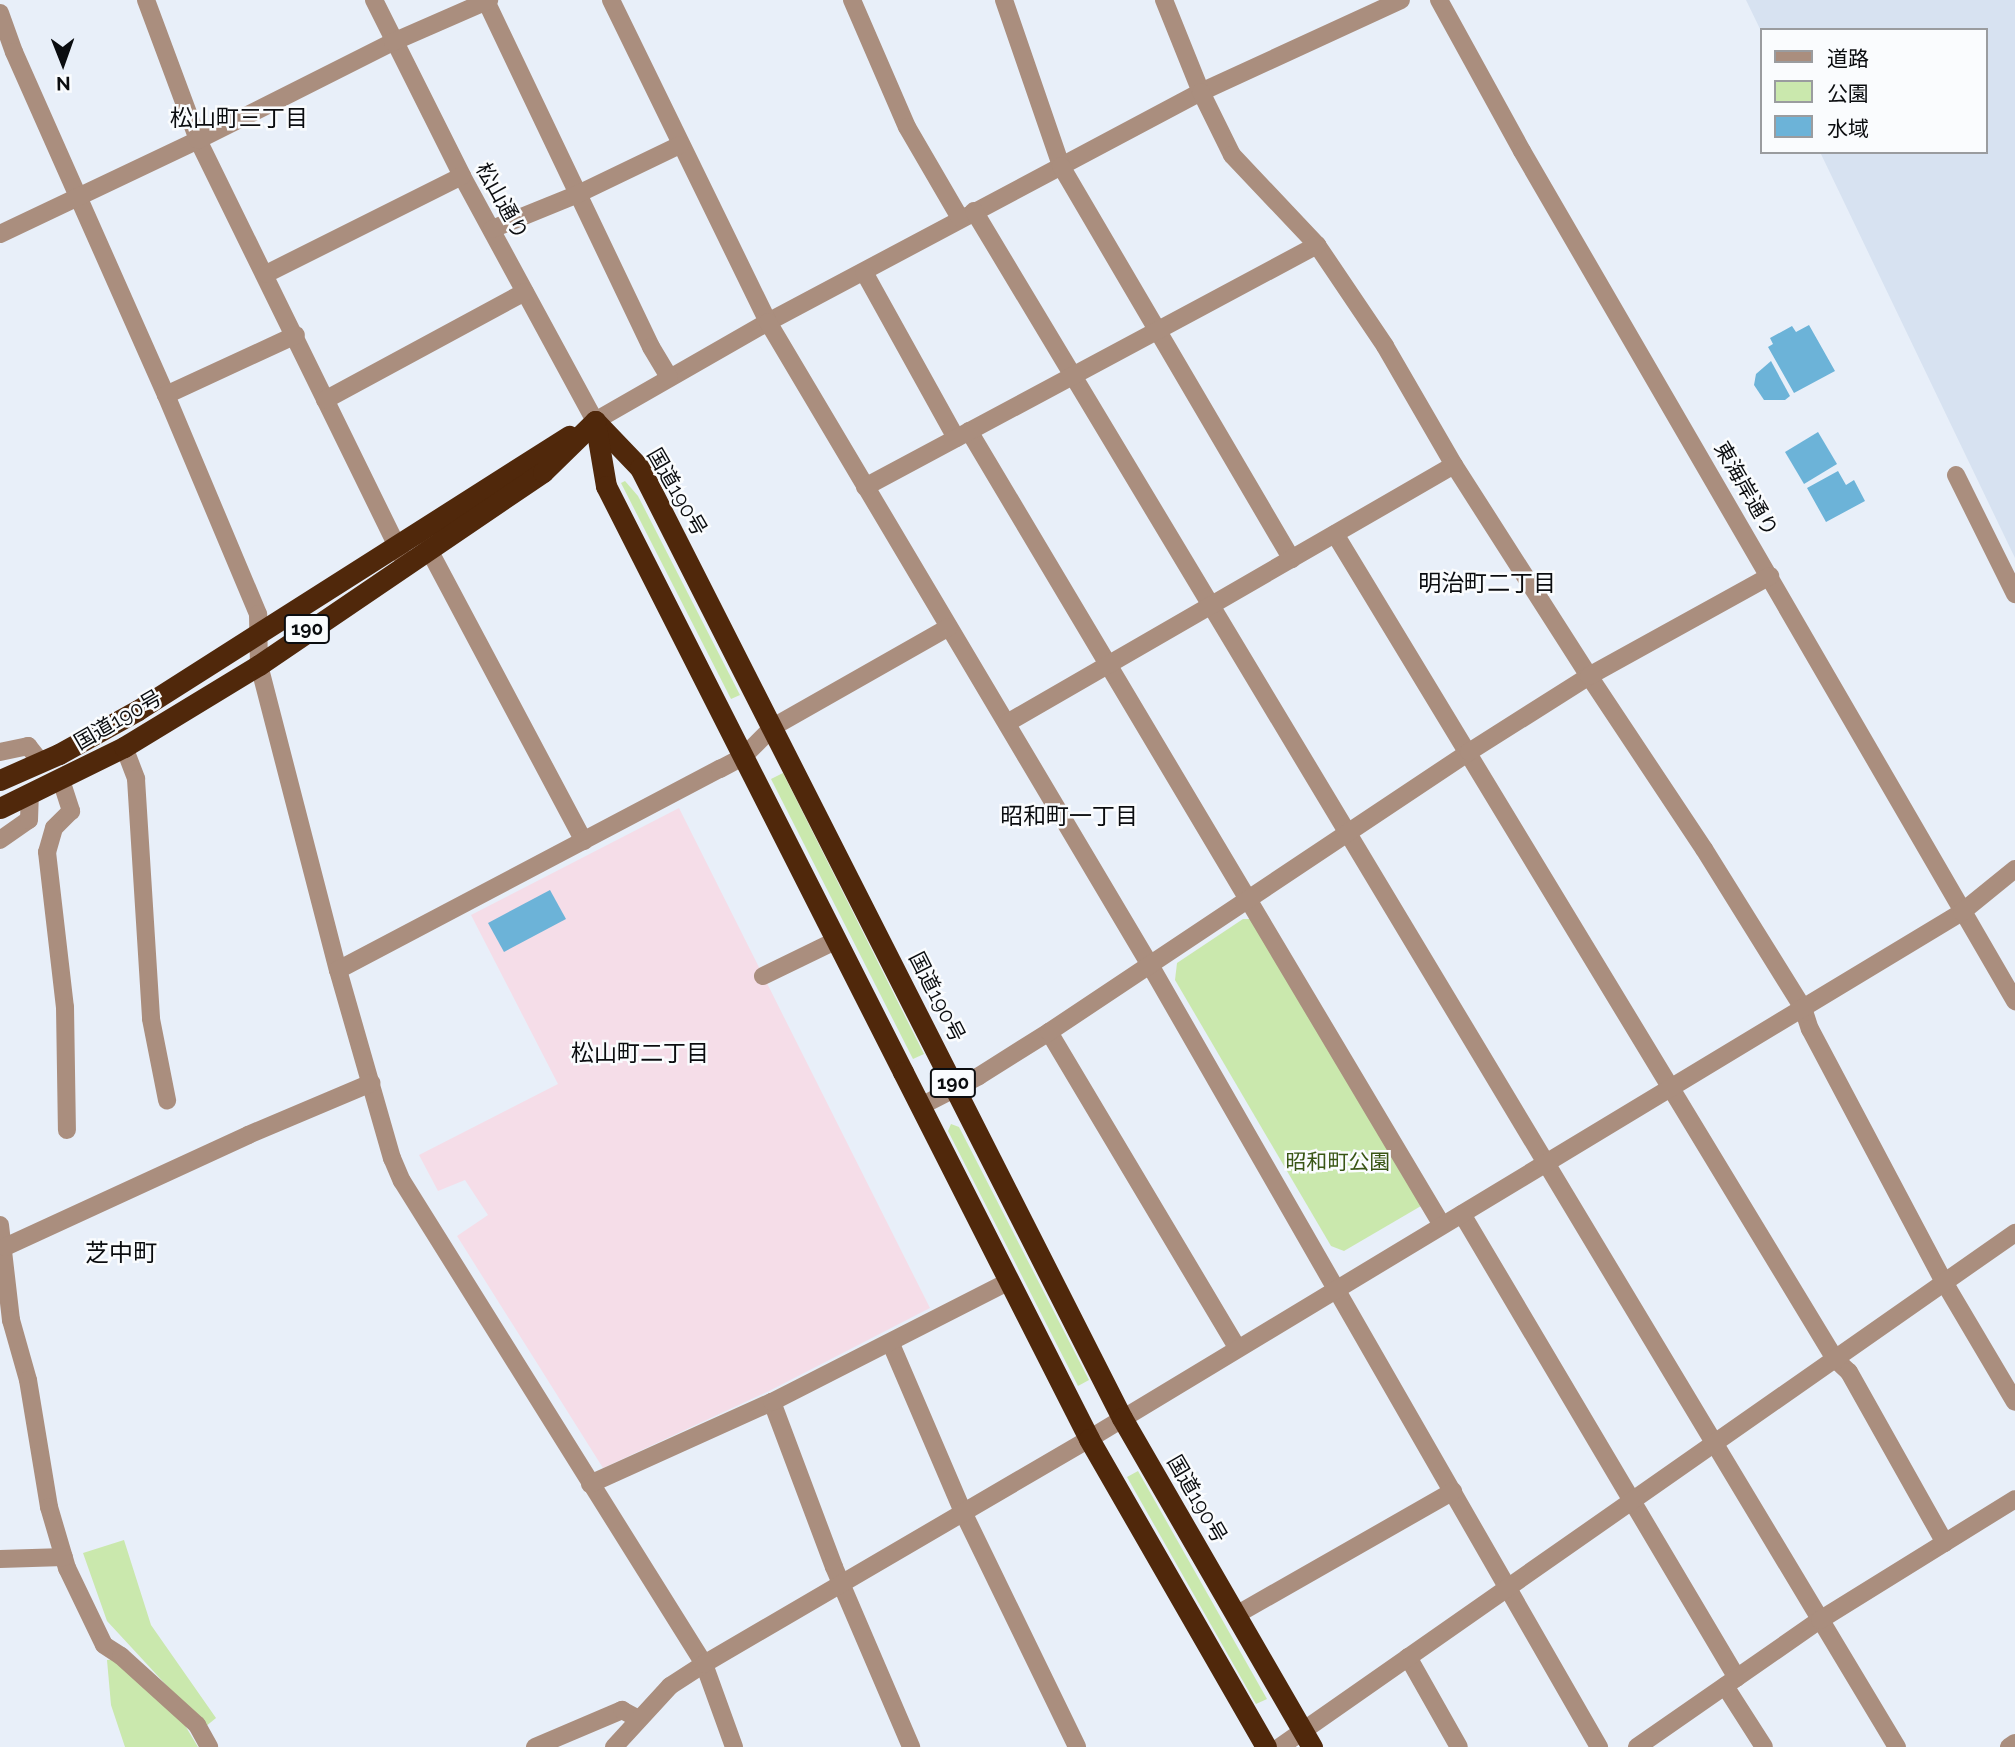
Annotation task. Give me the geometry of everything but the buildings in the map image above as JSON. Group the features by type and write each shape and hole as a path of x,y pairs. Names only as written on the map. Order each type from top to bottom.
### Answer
{"highway":[{"name":"国道190号","path":"0,780 41,762 138,710 259,634 401,554 428,548 543,472 595,421"},
{"name":"国道190号","path":"0,808 124,747 259,664 533,456 595,421"},
{"name":"国道190号","path":"595,421 640,468 1122,1418 1307,1739"},
{"name":"190","path":"595,421 606,486 1089,1439 1266,1747"}],"street":[{"path":"146,0 198,140 296,335 401,554"},
{"name":"松山通り","path":"374,0 462,176 595,421"},
{"path":"611,0 768,321 1150,965 1599,1747"},
{"path":"852,0 907,127 1074,376 1897,1747"},
{"path":"1004,0 1060,166 1292,558"},
{"path":"1164,0 1201,92 1232,155 1317,245 1385,346 1454,464 1589,676 1704,849 1803,1008 1810,1029 1944,1282 2015,1402"},
{"path":"595,421 768,321 864,272 967,214 1201,92 1401,0"},
{"name":"東海岸通り","path":"1439,0 1529,163 2015,1001"},
{"path":"0,234 78,199 393,42 487,1 651,348 669,377"},
{"path":"0,13 78,199 166,395 256,611 259,664 338,970 402,1181 590,1485 705,1664 734,1747"},
{"path":"492,229 578,194 680,145"},
{"path":"266,274 462,176"},
{"path":"865,487 1317,245"},
{"path":"864,272 1109,665 1442,1225"},
{"path":"325,400 525,292"},
{"path":"166,395 296,335"},
{"path":"1007,723 1454,464"},
{"path":"1955,475 2015,594"},
{"path":"1335,534 1835,1359 1849,1372 1945,1542"},
{"path":"428,548 584,841"},
{"path":"921,1106 1049,1032 1469,752 1589,676 1770,576"},
{"path":"338,970 744,756 773,727 949,627"},
{"path":"0,752 28,746 41,762"},
{"path":"124,747 136,779 151,1019 167,1100"},
{"path":"61,780 71,811 54,828 47,852 65,1007 67,1130"},
{"path":"0,841 29,820 30,794"},
{"path":"614,1747 670,1686 705,1664 1089,1439 1962,912 2015,869"},
{"path":"763,976 837,940"},
{"path":"1049,1032 1237,1348"},
{"path":"5,1247 248,1135 371,1083"},
{"path":"1462,1214 1630,1500 1764,1747"},
{"path":"0,1227 5,1247 11,1320 28,1380 49,1507 64,1557 104,1645 121,1656 197,1725 209,1747"},
{"path":"1280,1747 1307,1739 1408,1657 2015,1233"},
{"path":"590,1485 772,1402 891,1344 1009,1281"},
{"path":"891,1344 963,1512 1077,1747"},
{"path":"772,1402 842,1586 911,1747"},
{"path":"1236,1615 1453,1491"},
{"path":"1637,1747 1820,1620 2015,1499"},
{"path":"0,1559 64,1557"},
{"path":"1408,1657 1459,1747"},
{"path":"535,1747 622,1710 638,1719"},
{"path":"2009,1747 2015,1743"}],"shaded area":[{"path":"1746,0 2015,0 2015,558 1821,154 1987,154 1987,28 1760,28"},
{"path":"679,808 930,1308 769,1391 603,1468 457,1236 488,1215 465,1180 438,1191 419,1155 558,1084 471,915"}],"green space":[{"path":"625,481 638,496 740,695 731,699 621,483"},
{"path":"783,773 924,1054 913,1059 771,779"},
{"name":"昭和町公園","path":"1243,919 1252,919 1421,1206 1344,1251 1331,1246 1175,980 1177,963"},
{"path":"951,1124 959,1127 1089,1380 1078,1386 948,1131"},
{"path":"1138,1471 1267,1699 1256,1704 1127,1477"},
{"path":"124,1540 151,1625 216,1718 205,1727 107,1621 83,1553"},
{"path":"121,1659 180,1717 198,1747 125,1747 111,1705 107,1660"}],"water":[{"path":"1809,325 1835,371 1794,393 1768,347 1773,344 1770,338 1792,326 1796,332"},
{"path":"1771,361 1790,396 1785,400 1764,400 1754,385 1756,374"},
{"path":"1818,432 1837,464 1804,484 1785,452"},
{"path":"1838,471 1846,485 1854,480 1865,501 1826,522 1807,488"},
{"path":"550,890 566,919 504,952 488,923"}],"district":[{"name":"松山町三丁目","path":"239,118"},
{"name":"明治町二丁目","path":"1487,583"},
{"name":"昭和町一丁目","path":"1069,816"},
{"name":"松山町二丁目","path":"640,1053"},
{"name":"芝中町","path":"121,1253"}]}
